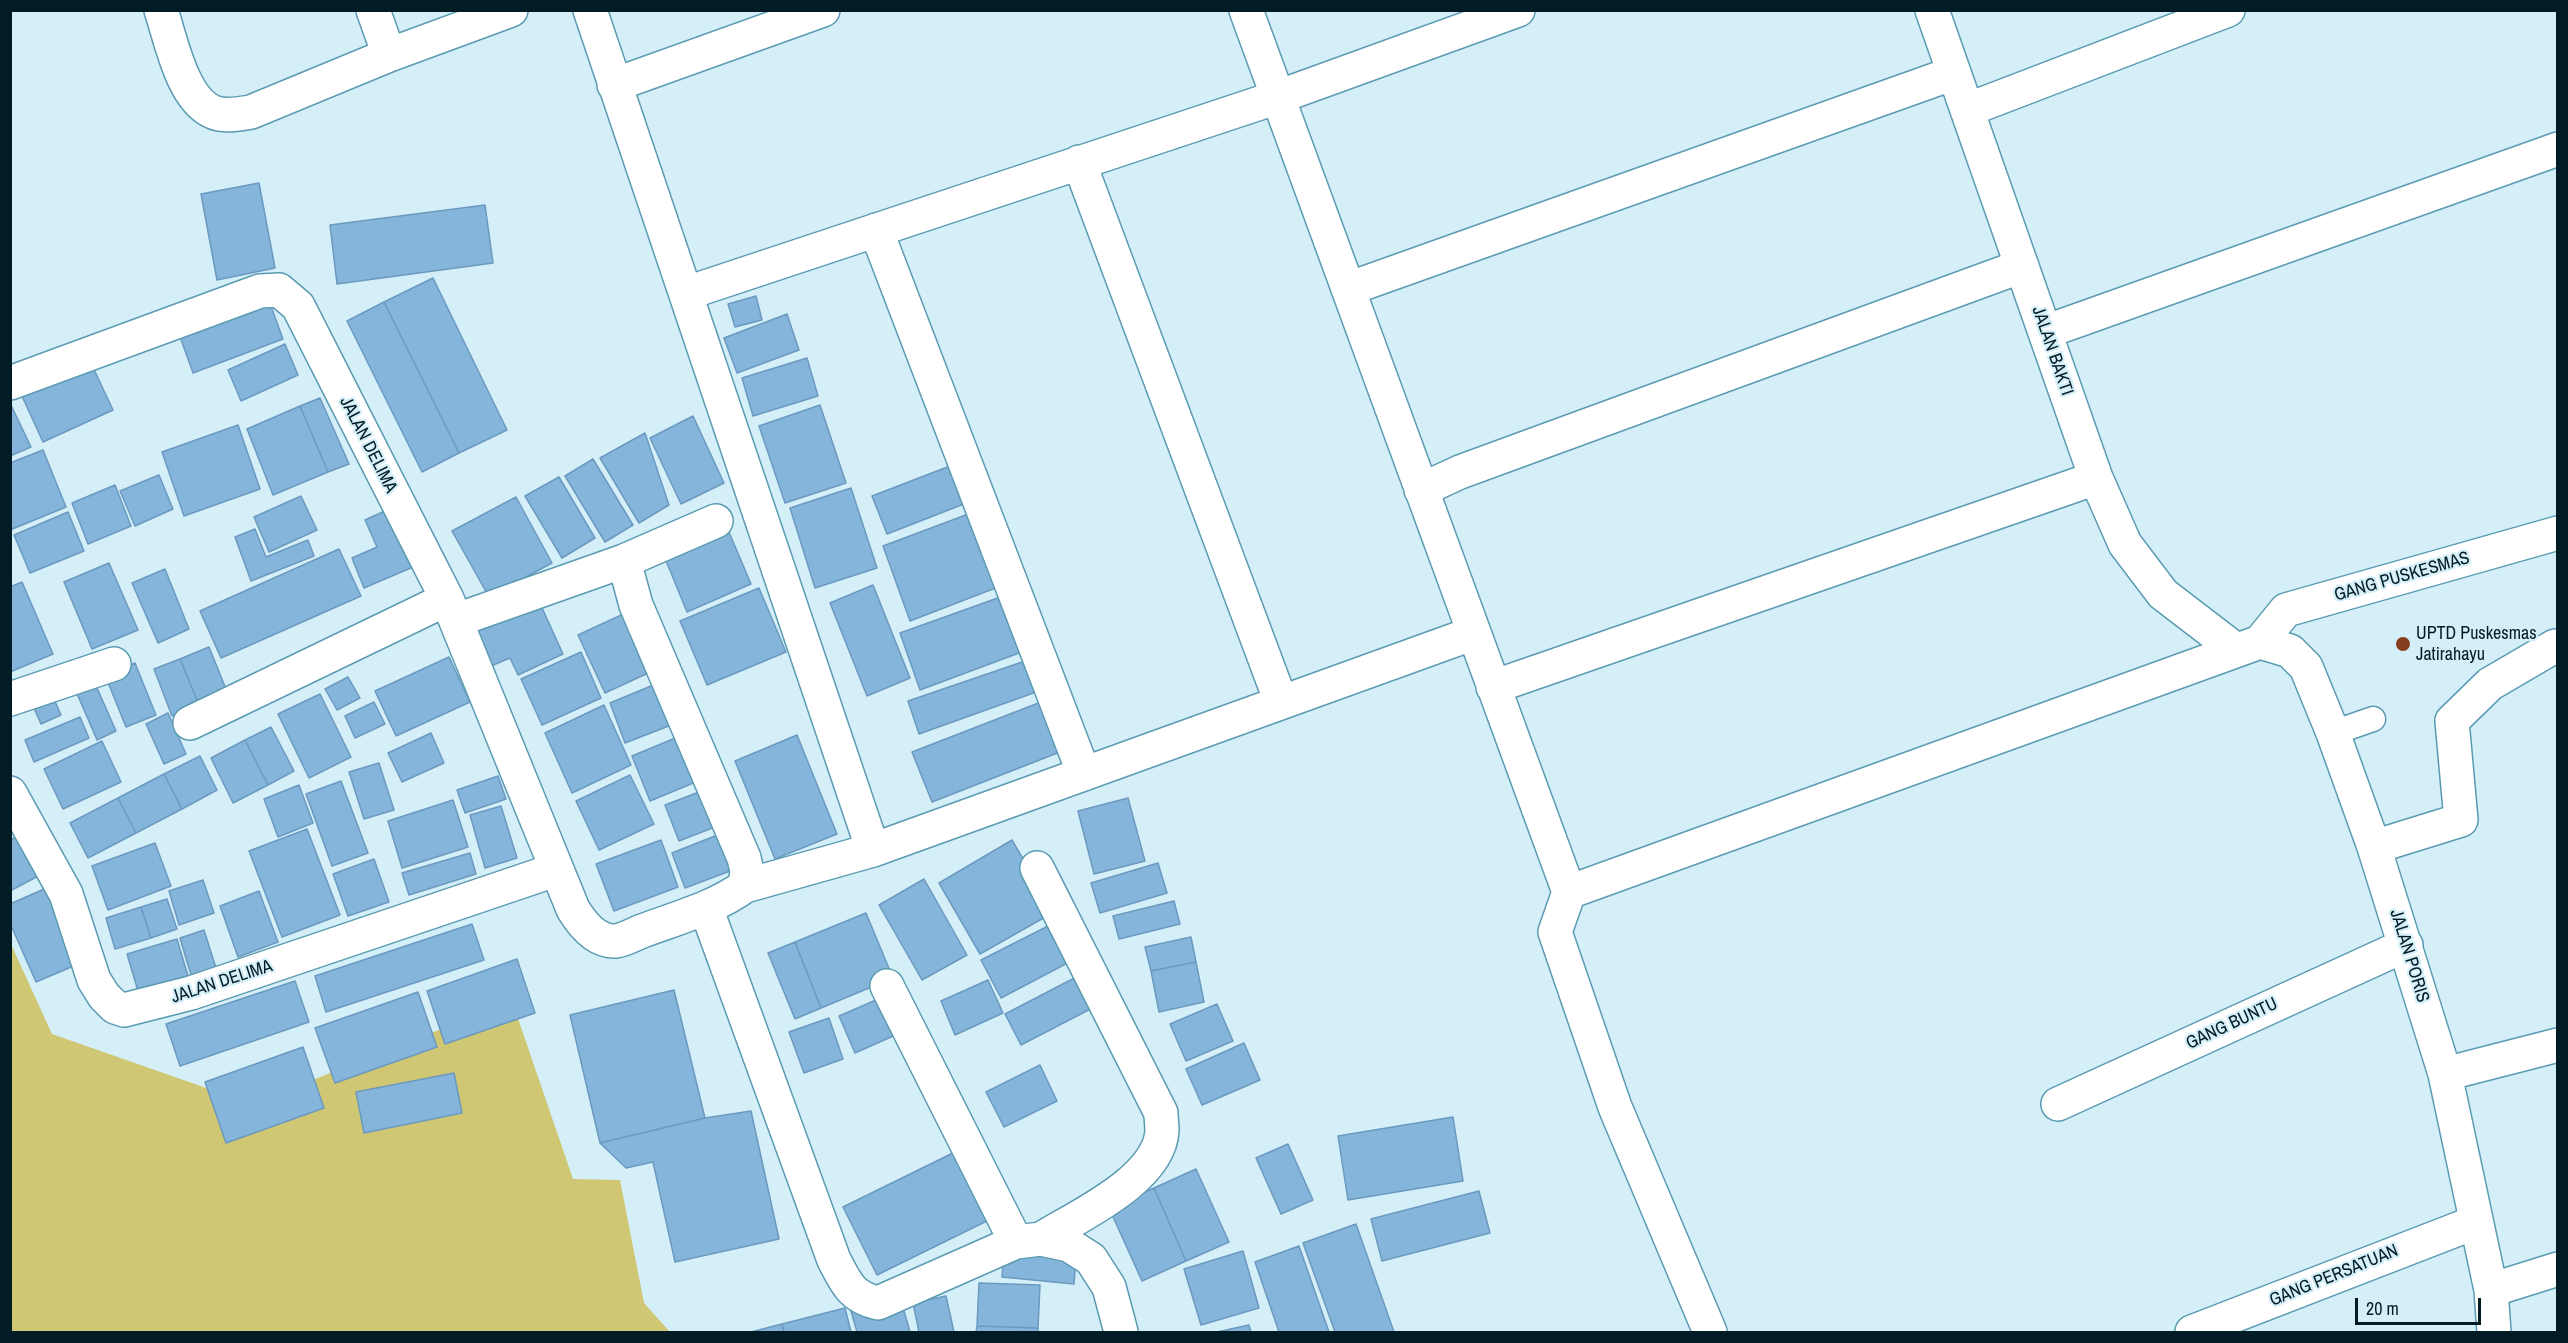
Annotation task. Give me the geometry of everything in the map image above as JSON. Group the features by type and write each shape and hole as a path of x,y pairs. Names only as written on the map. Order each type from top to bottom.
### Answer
{"street":[{"path":"161,10 193,98 213,112 232,114 251,112 389,55 511,10"},
{"path":"372,10 389,55"},
{"path":"590,10 873,850"},
{"path":"614,85 823,10"},
{"path":"1246,10 1569,892 1556,932 1615,1107 1710,1332"},
{"path":"687,293 1278,97 1518,10"},
{"name":"JALAN BAKTI","path":"1932,10 2096,478 2125,544 2163,594 2248,646"},
{"path":"1967,110 2228,10"},
{"path":"1348,289 1954,73"},
{"path":"2045,332 2558,149"},
{"path":"1079,162 1281,702"},
{"path":"876,231 1084,774"},
{"path":"1421,490 1471,468 2022,266"},
{"name":"JALAN DELIMA","path":"10,383 235,298 260,291 279,290 298,306 452,609 555,870 583,926 598,936 616,941 706,908 745,886 873,850 1474,633"},
{"path":"1493,687 2096,478"},
{"path":"190,723 452,609 624,561 716,521"},
{"name":"GANG PUSKESMAS","path":"2248,646 2286,610 2558,533"},
{"path":"624,561 636,605 744,858 747,871 745,886"},
{"path":"1569,892 2248,646"},
{"name":"JALAN PORIS","path":"2248,646 2290,651 2306,667 2333,733 2374,847 2445,1074 2491,1290 2494,1332"},
{"path":"2374,847 2461,820 2452,721 2490,684 2555,646"},
{"path":"10,699 114,664"},
{"name":"JALAN DELIMA","path":"10,793 66,894 94,980 104,996 115,1007 124,1010 191,993 555,870"},
{"path":"706,908 834,1260 848,1287 864,1300 878,1303 1029,1240 1116,1193 1143,1171 1158,1148 1162,1133 1161,1113 1037,868"},
{"name":"GANG BUNTU","path":"2058,1104 2406,945"},
{"path":"887,986 1029,1240"},
{"path":"2445,1074 2558,1045"},
{"name":"GANG PERSATUAN","path":"2192,1332 2476,1222"},
{"path":"1029,1240 1069,1245 1091,1259 1109,1287 1121,1332"},
{"path":"2491,1290 2558,1269"}],"lane":[{"path":"2333,733 2373,719"}],"shaded area":[{"path":"10,942 52,1034 252,1104 512,1001 573,1179 620,1180 644,1303 670,1332 11,1332"}],"building":[{"path":"259,183 275,268 217,280 201,194"},
{"path":"485,205 493,263 337,284 330,225"},
{"path":"433,278 507,430 459,453 384,302"},
{"path":"756,296 762,320 735,327 728,304"},
{"path":"268,298 283,339 193,373 178,331"},
{"path":"384,302 459,453 422,472 347,321"},
{"path":"787,314 799,350 737,373 724,338"},
{"path":"285,344 298,375 241,401 228,370"},
{"path":"807,358 818,396 753,416 742,378"},
{"path":"91,363 113,410 43,442 21,394"},
{"path":"320,398 349,464 328,472 300,406"},
{"path":"10,403 31,447 10,456"},
{"path":"820,405 846,483 785,503 759,426"},
{"path":"300,406 328,472 273,495 247,429"},
{"path":"693,416 724,483 681,504 650,438"},
{"path":"238,425 260,489 184,516 162,452"},
{"path":"645,433 669,505 639,523 600,458"},
{"path":"43,450 66,507 10,530 10,463"},
{"path":"593,459 633,525 605,542 565,476"},
{"path":"950,466 964,504 887,534 872,496"},
{"path":"159,475 173,509 135,526 120,491"},
{"path":"559,477 595,538 562,558 525,496"},
{"path":"115,485 131,526 88,544 72,503"},
{"path":"851,488 877,568 815,588 790,508"},
{"path":"301,496 317,530 269,552 254,517"},
{"path":"516,497 552,563 489,597 452,531"},
{"path":"387,510 413,567 364,588 352,558 377,547 365,520"},
{"path":"68,512 84,551 30,573 14,535"},
{"path":"971,513 998,587 910,621 883,546"},
{"path":"726,525 751,584 687,612 662,551"},
{"path":"255,529 266,557 308,540 314,556 251,581 235,537"},
{"path":"339,549 361,596 221,658 200,611"},
{"path":"109,563 138,630 92,649 64,582"},
{"path":"165,569 189,629 158,643 132,583"},
{"path":"22,582 53,654 10,672 10,587"},
{"path":"873,585 910,678 867,696 830,603"},
{"path":"759,588 786,652 707,685 680,621"},
{"path":"1006,595 1027,650 920,690 900,633"},
{"path":"538,599 563,654 518,675 510,658 491,666 474,627"},
{"path":"632,610 659,668 605,693 578,635"},
{"path":"209,647 228,694 199,705 180,659"},
{"path":"581,652 601,698 542,725 521,679"},
{"path":"449,657 470,702 396,736 375,691"},
{"path":"180,659 199,705 172,716 154,669"},
{"path":"1028,660 1039,691 919,734 908,701"},
{"path":"135,663 156,715 126,727 105,675"},
{"path":"348,677 360,698 337,710 325,689"},
{"path":"94,681 116,731 97,740 75,689"},
{"path":"663,681 679,722 625,743 610,703"},
{"path":"50,690 61,715 41,724 30,699"},
{"path":"320,694 351,757 309,778 278,714"},
{"path":"374,702 385,724 355,738 345,716"},
{"path":"1041,702 1060,752 932,802 912,752"},
{"path":"604,705 631,765 572,793 545,733"},
{"path":"168,713 186,754 164,764 146,724"},
{"path":"80,717 89,738 34,762 25,740"},
{"path":"271,727 294,771 268,785 245,740"},
{"path":"431,733 444,763 402,782 388,753"},
{"path":"685,734 703,779 650,801 632,756"},
{"path":"797,735 837,834 775,859 735,761"},
{"path":"245,740 268,785 233,803 211,758"},
{"path":"102,741 121,782 63,809 44,769"},
{"path":"200,756 217,790 182,809 164,774"},
{"path":"379,763 394,810 364,819 349,772"},
{"path":"164,774 182,809 136,833 118,798"},
{"path":"630,775 654,824 599,850 576,801"},
{"path":"498,776 506,799 465,813 457,790"},
{"path":"341,781 368,853 332,866 306,794"},
{"path":"299,785 313,823 278,837 264,799"},
{"path":"707,789 720,825 679,841 665,805"},
{"path":"118,798 136,833 88,858 70,823"},
{"path":"1128,798 1145,861 1094,874 1078,811"},
{"path":"453,800 468,847 402,868 388,821"},
{"path":"501,806 517,858 485,868 470,815"},
{"path":"307,829 340,915 282,937 249,851"},
{"path":"725,832 738,868 685,888 672,853"},
{"path":"20,835 42,874 10,891 10,840"},
{"path":"661,840 678,887 614,911 596,864"},
{"path":"1012,840 1054,912 980,954 939,883"},
{"path":"155,843 171,886 108,910 92,866"},
{"path":"470,853 476,874 409,895 402,873"},
{"path":"374,859 389,902 348,916 333,874"},
{"path":"1158,863 1167,893 1100,913 1091,883"},
{"path":"924,879 967,955 922,980 879,905"},
{"path":"203,880 214,913 179,925 169,891"},
{"path":"51,886 83,962 36,982 10,923 10,904"},
{"path":"259,891 278,942 238,957 220,906"},
{"path":"167,899 177,929 151,938 141,907"},
{"path":"1174,901 1180,924 1119,939 1113,916"},
{"path":"141,907 151,938 115,949 106,918"},
{"path":"866,913 893,978 821,1008 795,942"},
{"path":"1060,920 1079,957 1001,998 981,960"},
{"path":"472,924 484,960 326,1012 315,976"},
{"path":"204,930 216,968 191,975 180,938"},
{"path":"1191,937 1196,962 1151,971 1145,947"},
{"path":"177,939 188,976 138,991 127,954"},
{"path":"795,942 821,1008 795,1019 768,953"},
{"path":"517,959 535,1013 445,1044 427,991"},
{"path":"1196,962 1204,1002 1159,1012 1151,971"},
{"path":"1086,972 1102,1003 1021,1045 1005,1014"},
{"path":"988,980 1003,1013 955,1035 941,1001"},
{"path":"295,981 309,1022 180,1066 166,1024"},
{"path":"674,990 705,1118 600,1143 570,1015"},
{"path":"418,992 437,1047 335,1083 315,1028"},
{"path":"883,997 900,1033 855,1053 839,1016"},
{"path":"1217,1004 1233,1041 1186,1061 1170,1024"},
{"path":"829,1018 843,1059 804,1073 789,1032"},
{"path":"1244,1043 1260,1080 1202,1105 1186,1069"},
{"path":"303,1047 324,1108 226,1143 205,1082"},
{"path":"1040,1065 1057,1101 1004,1127 986,1092"},
{"path":"454,1073 462,1113 364,1133 356,1092"},
{"path":"751,1111 779,1239 675,1262 653,1162 626,1168 600,1143 705,1118"},
{"path":"1453,1117 1463,1181 1348,1200 1338,1136"},
{"path":"1288,1144 1313,1200 1281,1214 1256,1158"},
{"path":"961,1149 995,1217 877,1275 843,1207"},
{"path":"1196,1169 1229,1242 1186,1261 1154,1188"},
{"path":"1154,1188 1186,1261 1142,1281 1109,1208"},
{"path":"1479,1191 1490,1233 1382,1261 1371,1219"},
{"path":"1356,1224 1394,1332 1335,1332 1303,1243"},
{"path":"1299,1246 1329,1332 1279,1332 1255,1262"},
{"path":"1004,1251 1076,1258 1074,1284 1002,1277"},
{"path":"1243,1251 1259,1308 1201,1325 1184,1269"},
{"path":"979,1283 1040,1285 1038,1328 977,1326"},
{"path":"946,1296 954,1332 919,1332 913,1303"},
{"path":"900,1297 910,1332 857,1332 851,1311"},
{"path":"845,1308 851,1332 784,1332 782,1324"},
{"path":"782,1324 784,1332 751,1332"},
{"path":"1249,1325 1251,1332 1217,1332"},
{"path":"977,1326 1038,1328 1038,1332 976,1332"}],"place":[{"name":"UPTD Puskesmas Jatirahayu","path":"2403,644"}]}
